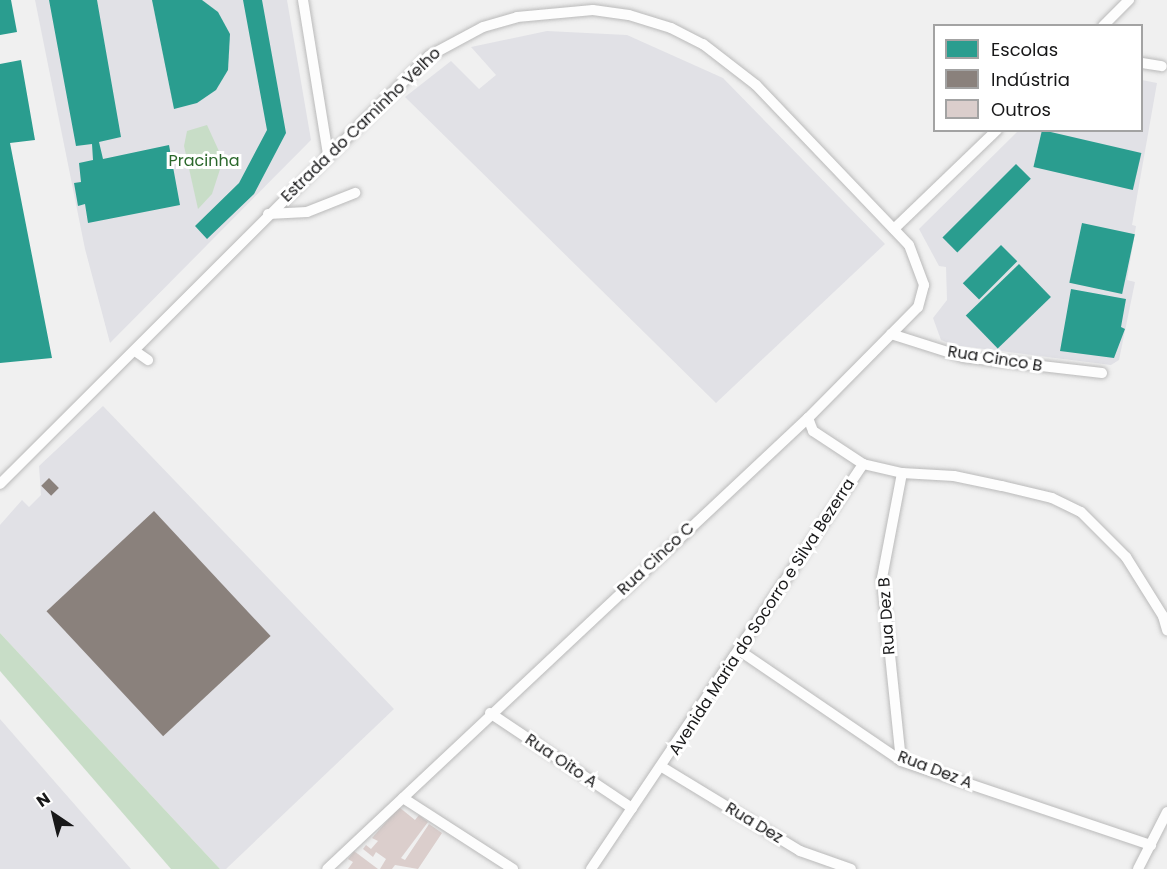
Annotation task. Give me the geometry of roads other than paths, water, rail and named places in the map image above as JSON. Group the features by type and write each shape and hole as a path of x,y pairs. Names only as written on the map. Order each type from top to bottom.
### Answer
{"street":[{"path":"303,0 328,154"},
{"path":"1105,24 1130,0"},
{"name":"Estrada do Caminho Velho","path":"0,484 135,351 328,154 429,57 451,42 517,17 593,10 629,15 670,28 732,64 894,229"},
{"path":"1143,63 1162,66"},
{"path":"894,229 995,132"},
{"path":"268,214 307,212 356,193"},
{"name":"Rua Cinco C","path":"327,869 808,418 924,297 918,262 894,229"},
{"name":"Rua Cinco B","path":"891,334 963,357 1102,373"},
{"path":"135,351 148,360"},
{"path":"808,418 813,431 863,464"},
{"name":"Avenida Maria do Socorro e Silva Bezerra","path":"595,868 632,808 740,651 863,464 902,473 954,476 1002,486 1052,498 1081,513 1126,557 1163,616 1167,630"},
{"name":"Rua Dez B","path":"901,761 882,578 902,473"},
{"name":"Rua Dez A","path":"740,651 901,761 1151,845"},
{"name":"Rua Oito A","path":"490,714 632,808"},
{"name":"Rua Dez","path":"662,767 800,851 851,869"},
{"path":"403,798 513,869"},
{"path":"1138,869 1167,812"}],"park label":[{"name":"Pracinha","path":"204,161"}]}
